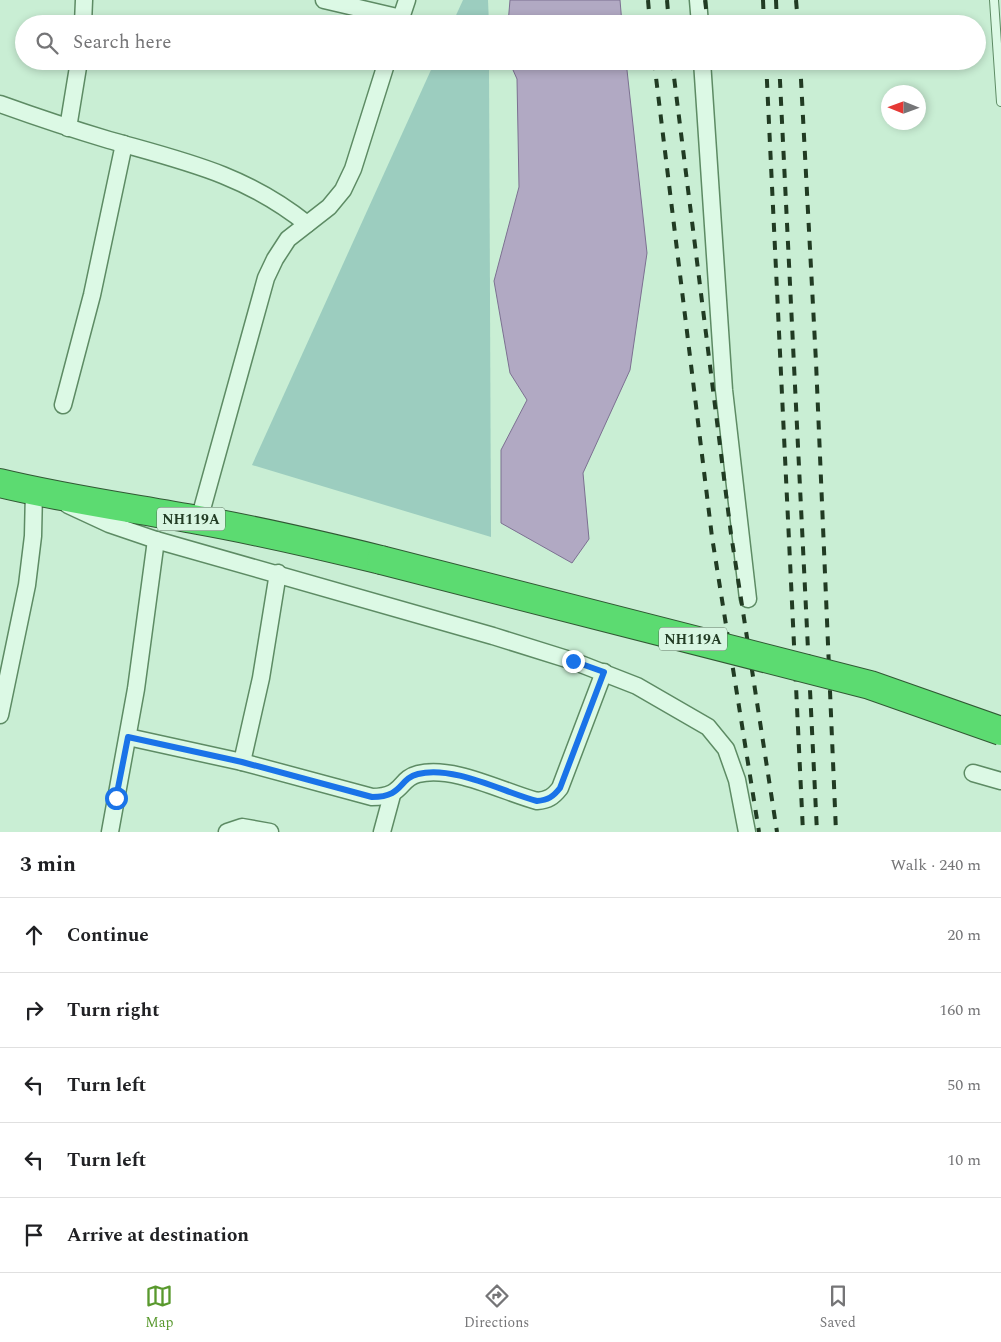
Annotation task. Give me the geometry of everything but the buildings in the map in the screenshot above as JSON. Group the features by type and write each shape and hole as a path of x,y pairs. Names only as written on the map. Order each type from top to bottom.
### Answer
{"highway":[{"name":"NH119A","path":"0,483 41,493 199,520 380,560 870,685 1001,731"}],"street":[{"path":"83,15 84,0"},
{"path":"324,0 378,15"},
{"path":"402,15 407,0"},
{"path":"698,0 699,15"},
{"path":"68,128 78,70"},
{"path":"199,520 266,278 274,259 288,239 329,207 343,190 353,169 384,70"},
{"path":"703,70 724,390 748,599"},
{"path":"0,104 68,128 219,172 254,187 284,205 307,224"},
{"path":"63,405 92,295 124,144"},
{"path":"0,715 27,585 41,493 79,512 156,540 278,573 493,636 604,672 637,686 708,727 726,749 734,772 747,832"},
{"path":"110,832 128,737 156,540"},
{"path":"242,762 261,678 278,573"},
{"path":"382,832 392,795 413,776 430,772 472,780 537,801 546,800 554,795 560,788 604,672"},
{"path":"128,737 242,762 357,794 372,797 392,795"},
{"path":"973,773 1001,781"},
{"path":"227,832 242,827 270,832"}],"lane":[{"path":"994,0 1001,102"}],"shaded area":[{"path":"463,0 488,0 489,15 456,15"},
{"path":"510,0 620,0 621,15 509,15"},
{"path":"431,70 489,70 491,537 252,465"},
{"path":"513,70 627,70 647,253 630,370 583,473 589,539 572,563 501,523 501,450 527,400 510,373 494,281 519,187 517,79"}],"railway":[{"path":"648,0 649,15"},
{"path":"667,0 668,15"},
{"path":"705,0 707,15"},
{"path":"763,0 764,15"},
{"path":"776,0 777,15"},
{"path":"796,0 797,15"},
{"path":"655,70 712,537 759,832"},
{"path":"673,70 731,534 777,832"},
{"path":"766,70 803,832"},
{"path":"779,70 817,832"},
{"path":"800,70 816,362 836,832"}],"route":[{"path":"116,798 128,737 242,762 372,797 392,795 408,779 418,774 430,772 472,780 537,801 546,800 560,788 604,672 573,661"}]}
